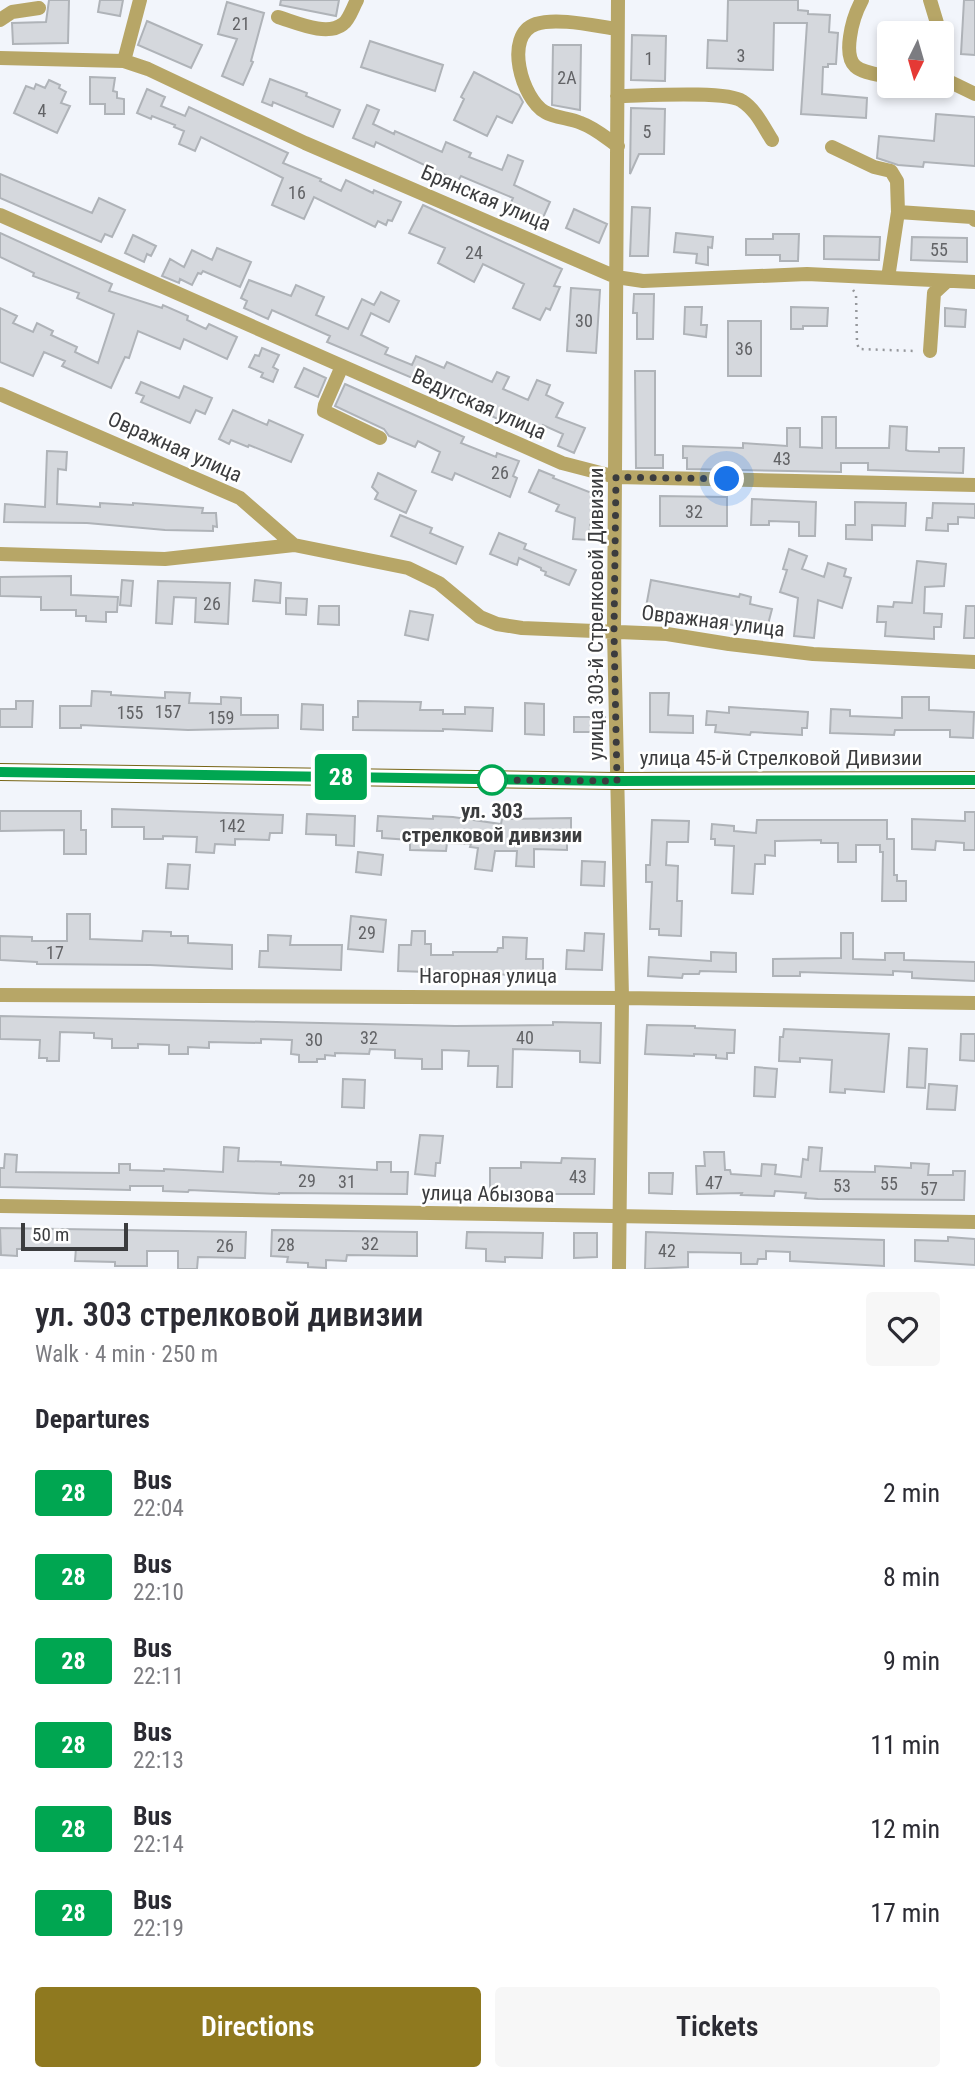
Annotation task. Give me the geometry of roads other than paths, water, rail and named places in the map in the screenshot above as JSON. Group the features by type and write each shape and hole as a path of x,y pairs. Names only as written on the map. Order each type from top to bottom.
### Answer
{"main road":[{"name":"улица 45-й Стрелковой Дивизии","path":"0,772 617,781 975,780"}],"street":[{"path":"124,61 140,0"},
{"path":"278,17 326,29 337,27 345,24 357,0"},
{"name":"улица 303-й Стрелковой Дивизии","path":"618,0 614,631 622,998 618,1269"},
{"path":"862,0 852,18 847,54 853,65 866,73 877,74"},
{"path":"930,0 936,21"},
{"path":"0,20 12,12 39,8"},
{"path":"617,29 560,22 535,24 525,32 518,51 520,78 544,112 581,122 618,146"},
{"name":"Брянская улица","path":"0,58 124,61 148,69 305,142 616,276 643,281 807,274 975,282"},
{"path":"954,84 975,94"},
{"path":"617,96 700,94 739,98 752,108 772,139"},
{"path":"832,147 874,167 891,171 897,181 898,212 888,278"},
{"path":"898,212 972,217 975,220"},
{"name":"Ведугская улица","path":"0,215 562,463 616,477 975,485"},
{"path":"930,351 934,293 947,281"},
{"path":"342,366 324,411 380,438"},
{"name":"Овражная улица","path":"0,394 240,498 294,545 408,568 439,583 480,617 497,624 522,628 667,634 813,654 975,662"},
{"path":"0,554 165,559 294,545"},
{"name":"Нагорная улица","path":"0,995 622,998 975,1003"},
{"name":"улица Абызова","path":"0,1206 975,1222"}],"place":[{"name":"ул. 303 стрелковой дивизии","path":"492,780"}]}
